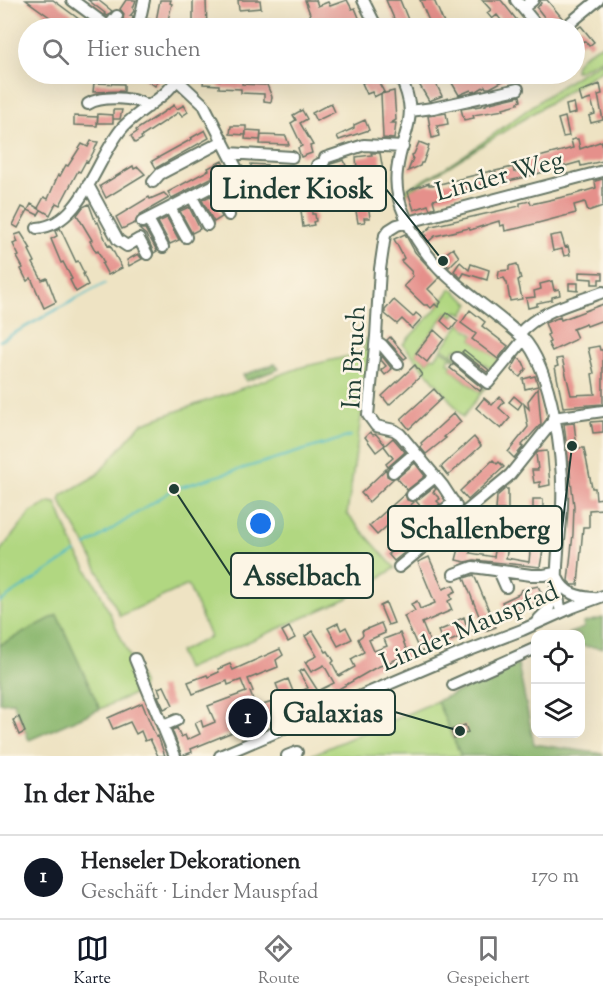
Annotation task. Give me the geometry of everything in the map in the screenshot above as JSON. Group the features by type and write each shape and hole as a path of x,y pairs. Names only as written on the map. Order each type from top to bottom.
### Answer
{"street":[{"path":"72,0 96,18"},
{"path":"140,18 144,0"},
{"path":"363,0 372,18"},
{"path":"529,18 519,4 533,0"},
{"path":"573,18 579,11 598,0"},
{"path":"37,228 50,226 62,220 88,185 118,134 165,94 171,84"},
{"path":"185,84 204,105 253,200"},
{"path":"404,84 410,111 409,126 398,162 396,180 401,208 407,222 420,245 441,272 521,336 539,361 554,419 562,493 555,571 561,612"},
{"path":"410,111 518,89"},
{"path":"88,104 100,99 132,100 143,103 147,107"},
{"path":"153,182 160,174 223,141"},
{"path":"317,165 324,162 325,158 364,145 403,147"},
{"path":"229,153 292,157"},
{"name":"Linder Weg","path":"407,222 603,171"},
{"path":"163,247 145,221 238,173"},
{"path":"88,185 118,240 127,246 139,239 147,254"},
{"path":"213,186 228,215"},
{"path":"192,197 207,225"},
{"path":"170,208 186,237"},
{"name":"Im Bruch","path":"407,222 389,230 384,240 368,415 376,426 400,434 455,504 433,519"},
{"path":"457,358 488,383 529,323 541,315 603,292"},
{"path":"376,341 398,364"},
{"path":"399,567 510,475 554,419 603,411"},
{"path":"393,472 415,453"},
{"path":"412,495 435,477"},
{"path":"468,510 481,512"},
{"path":"454,574 473,567 531,575 555,571"},
{"path":"499,571 506,587"},
{"path":"555,571 562,587 570,594 600,597"},
{"path":"534,630 548,610 556,588"},
{"name":"Linder Mauspfad","path":"534,630 561,612 600,597"},
{"name":"Linder Mauspfad","path":"220,756 442,661 531,631"},
{"path":"453,685 531,650"},
{"path":"135,659 147,682 148,690 175,756"},
{"path":"163,726 177,720"}],"green space":[{"path":"603,44 603,58 585,67 585,54"},
{"path":"603,61 603,69 585,80 585,71"},
{"path":"564,84 579,84 405,194 404,190 456,161"},
{"path":"451,288 470,304 463,314 457,311 453,316 447,312 416,353 427,362 432,357 435,358 441,350 456,359 449,358 448,363 452,364 450,368 479,392 485,388 463,417 403,344 438,307"},
{"path":"460,324 474,335 472,339 502,362 494,371 464,350 455,349 453,353 458,356 457,358 442,348"},
{"path":"371,337 347,514 395,568 346,599 186,669 179,652 210,637 188,585 120,616 86,546 60,501 62,495 97,475 141,424 302,367 363,353 365,340"},
{"path":"275,364 279,369 246,381 243,375"},
{"path":"50,502 56,503 76,552 97,586 143,685 141,691 100,709 57,615 0,645 0,551 31,512"},
{"path":"57,615 100,709 29,740 13,702 0,703 0,645"},
{"path":"603,618 603,648 585,646 585,630 578,630 584,628 583,623"},
{"path":"518,664 534,744 603,754 603,756 461,756 437,701"},
{"path":"437,701 461,756 309,756"}],"building":[{"path":"26,0 53,0 77,18 51,18"},
{"path":"88,0 98,0 112,11 107,16"},
{"path":"126,0 136,0 134,11 130,16 133,16 133,18 123,18 124,14 120,9"},
{"path":"160,0 171,0 168,18 157,18"},
{"path":"193,0 206,0 207,18 193,18"},
{"path":"238,0 260,0 261,8 239,10"},
{"path":"305,0 316,0 318,6 328,2 330,6 347,0 352,9 355,8 359,18 311,18"},
{"path":"386,0 400,0 407,18 394,18"},
{"path":"420,0 434,0 442,18 428,18"},
{"path":"482,0 501,0 515,18 499,18 497,15 491,18 487,13 491,10"},
{"path":"540,0 547,0 562,18 545,18 537,8 541,3"},
{"path":"585,31 594,42 589,46 585,41"},
{"path":"94,84 124,84 124,91 93,92"},
{"path":"203,84 267,84 272,97 271,102 264,101 264,94 241,93 241,89 219,88 219,85"},
{"path":"362,84 380,84 384,92 374,97 372,92 367,94"},
{"path":"419,84 436,84 442,96 429,101"},
{"path":"453,84 497,84 490,88 485,86 477,91 472,92 471,90 459,95"},
{"path":"600,84 602,94 598,95 603,120 591,123 589,116 595,114 591,99 582,102 579,92"},
{"path":"394,91 396,120 391,123 396,123 394,139 383,138 381,94"},
{"path":"520,96 521,101 518,104 503,108 504,110 473,115 474,118 464,120 461,109"},
{"path":"331,103 335,112 316,121 312,113"},
{"path":"574,103 576,113 568,115 566,105"},
{"path":"174,105 177,109 184,105 188,112 182,116 179,112 135,143 131,136 137,132 136,130"},
{"path":"113,110 122,110 120,119 113,119"},
{"path":"302,110 307,119 300,123 313,145 310,146 312,153 301,157 298,148 302,146 291,123 296,120 293,115"},
{"path":"446,113 448,124 437,126 439,136 432,138 428,116"},
{"path":"98,114 113,115 113,123 97,123"},
{"path":"74,116 98,117 97,126 74,125"},
{"path":"565,117 569,136 563,137 558,119"},
{"path":"365,120 369,130 339,140 337,136"},
{"path":"231,126 246,126 246,135 230,134"},
{"path":"205,130 209,138 156,168 152,161"},
{"path":"246,130 261,131 260,140 245,139"},
{"path":"261,135 286,136 289,145 260,144"},
{"path":"578,139 580,149 602,141 603,161 581,166 580,162 522,178 461,190 462,193 433,200 435,207 430,209 428,205 414,210 408,192 412,189 429,183 429,185 436,185 513,167 514,172 526,169 524,161 573,148 571,140"},
{"path":"91,141 98,142 88,162 86,161 80,172 78,171 60,205 56,203 50,215 38,208 44,197 48,199 58,175 60,176 66,165 68,166 82,144 88,147"},
{"path":"419,142 429,146 423,163 408,171 412,155"},
{"path":"371,153 380,153 385,182 377,182 377,189 371,190 367,169 357,170 356,157 372,155"},
{"path":"344,160 346,166 324,175 322,171 331,164"},
{"path":"222,161 226,169 171,197 168,192"},
{"path":"251,164 267,165 266,170 303,172 306,181 266,178 266,174 251,173"},
{"path":"133,166 134,169 138,167 145,174 106,198 100,186"},
{"path":"603,179 603,206 588,211 585,202 574,205 576,213 519,228 505,231 504,225 500,226 499,221 470,230 469,228 435,236 428,242 424,237 426,235 424,233 432,226 520,206 520,203 530,201 531,204 572,195 596,188 595,181"},
{"path":"164,193 169,198 139,215 135,223 122,229 116,217 149,197 150,199"},
{"path":"210,196 222,217 214,222 202,200"},
{"path":"368,203 370,218 364,218 365,222 358,223 355,205"},
{"path":"31,204 41,210 38,215 28,210"},
{"path":"89,204 96,223 98,222 108,246 110,245 122,268 108,275 98,251 96,252 90,241 92,240 77,215 83,207"},
{"path":"22,207 28,210 18,228 13,225"},
{"path":"189,207 200,229 192,233 180,211"},
{"path":"312,210 316,221 313,222 314,225 303,227 301,211"},
{"path":"167,218 179,240 170,244 158,222"},
{"path":"60,228 88,285 76,292 70,280 72,279 63,262 61,263 51,239 57,236 55,231"},
{"path":"139,229 145,229 157,251 154,253 146,235"},
{"path":"21,233 31,249 29,250 35,262 33,263 42,280 47,278 56,302 44,308 31,278 27,281 21,269 23,268 13,244 18,242 15,235"},
{"path":"405,234 415,252 439,278 428,289 441,302 438,307 435,304 431,308 424,305 404,286 413,276 401,261 404,258 394,239"},
{"path":"561,234 570,255 564,256 562,249 553,251 550,236"},
{"path":"453,248 459,257 449,267 440,258"},
{"path":"138,254 142,259 129,266 127,260"},
{"path":"460,262 469,270 471,264 489,270 487,280 464,273 461,278 454,271"},
{"path":"517,264 521,279 518,280 522,299 510,301 507,283 504,278 498,279 499,271 509,270 509,266"},
{"path":"579,272 603,273 603,279 599,279 599,284 592,284 592,279 579,278"},
{"path":"552,281 554,290 559,289 560,295 528,308 526,298 535,297 534,291 541,289 540,284"},
{"path":"569,283 578,283 578,291 569,290"},
{"path":"394,300 413,317 416,313 422,318 412,329 402,319 397,324 385,314 385,310"},
{"path":"603,304 603,320 573,329 577,338 552,351 548,343 550,342 547,335 549,334 545,323 560,317 561,320"},
{"path":"470,310 485,322 482,326 508,346 498,359 472,339 476,334 461,323"},
{"path":"447,313 458,321 451,330 441,321"},
{"path":"434,330 444,339 427,362 416,353"},
{"path":"390,337 407,357 404,359 387,340"},
{"path":"599,346 600,350 603,350 603,404 563,407 555,367 558,366 556,359 562,358 571,395 595,394 592,374 594,373 588,348"},
{"path":"464,350 489,370 487,372 462,352"},
{"path":"382,356 392,369 385,375 381,370 386,366 381,360"},
{"path":"518,358 526,369 520,377 511,370"},
{"path":"453,364 482,388 480,391 450,368"},
{"path":"415,365 422,375 389,405 382,396"},
{"path":"535,376 538,386 525,389 523,379"},
{"path":"538,388 541,424 521,446 523,447 514,458 508,452 528,427 524,404 529,409 528,401"},
{"path":"434,389 442,398 409,429 401,419"},
{"path":"514,396 522,403 518,409 509,402"},
{"path":"500,397 504,402 499,408 510,418 501,429 476,408 484,398 492,405"},
{"path":"454,413 461,422 426,454 420,447 421,443"},
{"path":"603,421 603,432 593,433 591,422"},
{"path":"574,423 577,448 584,448 596,499 603,498 603,509 589,510 589,527 583,527 578,585 572,585 568,581 574,506 564,424"},
{"path":"370,432 373,435 376,434 385,445 376,452 365,437"},
{"path":"474,437 481,446 448,476 441,467"},
{"path":"393,438 405,452 388,467 386,464 393,458 384,446"},
{"path":"547,451 550,485 540,487 540,482 534,483 532,470 538,470 536,454"},
{"path":"493,460 504,467 468,500 460,491"},
{"path":"415,463 425,476 407,490 397,478"},
{"path":"386,469 387,476 393,479 369,502 361,493"},
{"path":"434,487 436,489 433,492 440,499 437,501 440,504 427,514 416,501"},
{"path":"508,489 508,510 496,510 497,496"},
{"path":"405,494 407,500 414,502 377,535 369,526"},
{"path":"533,499 543,499 543,509 533,509"},
{"path":"543,511 550,511 540,567 456,560 466,522 476,524 470,553 494,557 498,522 480,520 481,513 513,518 506,558 529,562 533,520 542,522"},
{"path":"426,516 427,523 433,526 394,561 388,554 391,552 389,550"},
{"path":"429,557 443,589 453,585 456,591 450,594 452,599 448,601 452,610 422,623 432,647 420,652 404,616 415,611 411,604 417,601 420,609 435,603 418,562"},
{"path":"474,575 496,627 485,631 464,578"},
{"path":"538,586 544,599 507,615 502,602 519,594 521,590"},
{"path":"386,603 394,623 388,625 380,606"},
{"path":"464,617 466,624 469,622 473,631 444,644 438,631 457,623 456,621"},
{"path":"338,623 341,630 346,627 352,639 338,646 328,628"},
{"path":"381,623 385,633 369,640 374,651 387,646 384,639 400,633 410,659 403,661 402,657 375,668 337,690 191,749 192,752 182,756 172,730 177,728 181,737 185,735 187,740 200,734 195,723 201,720 203,727 215,722 208,706 246,692 241,680 228,685 227,681 193,694 188,682 207,675 208,677 219,672 218,669 230,664 233,670 280,649 283,655 276,660 278,667 248,679 256,707 282,699 276,684 288,679 294,694 308,688 299,672 304,669 318,691 334,683 324,665 311,672 305,662 317,656 305,636 313,631 334,661 332,663 339,676 355,667 351,659 364,652 358,639 363,635 362,631"},
{"path":"289,627 295,638 288,642 282,631"},
{"path":"164,686 173,705 164,709 158,696 161,695 158,688"},
{"path":"142,703 165,756 158,756 150,739 145,741 141,731 136,734 130,722 113,729 108,718"},
{"path":"19,717 25,732 19,735 13,720"},
{"path":"465,725 468,732 454,738 451,730"}],"waterway":[{"path":"0,341 105,283"},
{"path":"86,546 174,489 351,436"},
{"path":"0,602 76,552"}],"place":[{"name":"Linder Kiosk","path":"443,261"},
{"name":"Schallenberg","path":"572,446"},
{"name":"Asselbach","path":"174,489"},
{"name":"Henseler Dekorationen","path":"248,718"},
{"name":"Galaxias","path":"460,731"}]}
